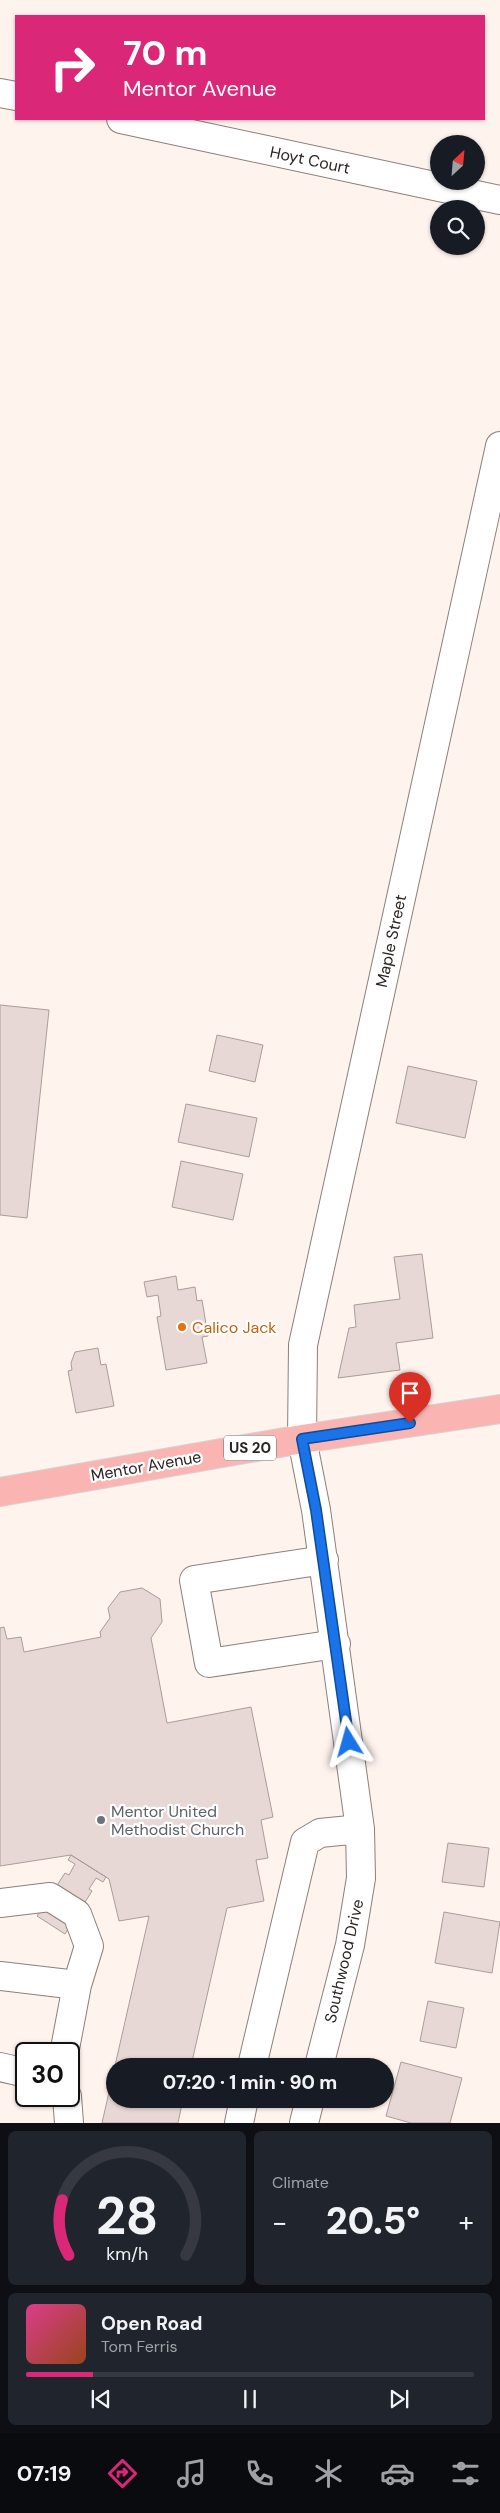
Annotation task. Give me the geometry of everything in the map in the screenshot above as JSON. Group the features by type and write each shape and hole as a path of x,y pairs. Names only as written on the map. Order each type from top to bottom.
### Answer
{"main road":[{"name":"Mentor Avenue","path":"0,1492 302,1439 500,1409"}],"street":[{"path":"0,93 15,96"},
{"name":"Hoyt Court","path":"126,120 500,200"},
{"name":"Maple Street","path":"302,1439 303,1345 500,446"},
{"name":"Southwood Drive","path":"302,1439 324,1560 360,1828 361,1878 350,1945 320,2058"},
{"path":"324,1560 194,1580 209,1663 336,1644"},
{"path":"254,2058 305,1842 320,1833 360,1828"},
{"path":"0,1903 50,1897 77,1914 89,1946 77,1985 66,2042"},
{"path":"0,1976 77,1985"},
{"path":"0,2067 15,2070"},
{"path":"68,2107 69,2123"},
{"path":"238,2123 242,2108"},
{"path":"304,2123 308,2108"}],"building":[{"path":"0,1005 49,1010 27,1218 0,1215"},
{"path":"217,1035 263,1045 255,1082 209,1071"},
{"path":"408,1066 477,1081 465,1138 396,1123"},
{"path":"186,1104 257,1118 249,1157 178,1142"},
{"path":"181,1161 243,1174 233,1220 172,1207"},
{"path":"422,1254 433,1338 396,1343 400,1370 338,1378 349,1328 356,1327 354,1305 400,1299 394,1257"},
{"name":"Calico Jack","path":"176,1276 178,1290 195,1287 197,1301 202,1300 208,1336 202,1337 207,1363 166,1370 157,1317 161,1316 158,1295 147,1297 144,1282"},
{"path":"98,1348 101,1365 106,1364 114,1406 76,1413 68,1371 72,1370 71,1363 75,1352"},
{"path":"142,1588 160,1599 162,1622 151,1638 167,1723 251,1707 273,1817 261,1820 268,1858 256,1860 264,1901 227,1908 193,2058 117,2058 149,1916 119,1921 109,1879 71,1855 0,1866 0,1628 4,1627 7,1639 21,1637 24,1652 101,1637 100,1632 110,1618 108,1608 120,1592"},
{"path":"448,1843 489,1848 484,1887 442,1882"},
{"path":"71,1855 106,1877 103,1882 96,1878 89,1889 92,1891 65,1934 37,1916 65,1873 69,1875 75,1864 68,1860"},
{"path":"444,1912 500,1922 492,1973 435,1963"},
{"path":"428,2001 464,2008 456,2048 420,2041"},
{"path":"401,2062 462,2078 450,2123 411,2123 386,2116 388,2108 394,2108 394,2087"},
{"path":"106,2105 106,2108 181,2108 178,2123 102,2123"}],"place":[{"name":"Calico Jack","path":"182,1327"},
{"name":"Mentor United Methodist Church","path":"101,1820"}],"route":[{"path":"349,1742 316,1510 302,1439 410,1423"}]}
